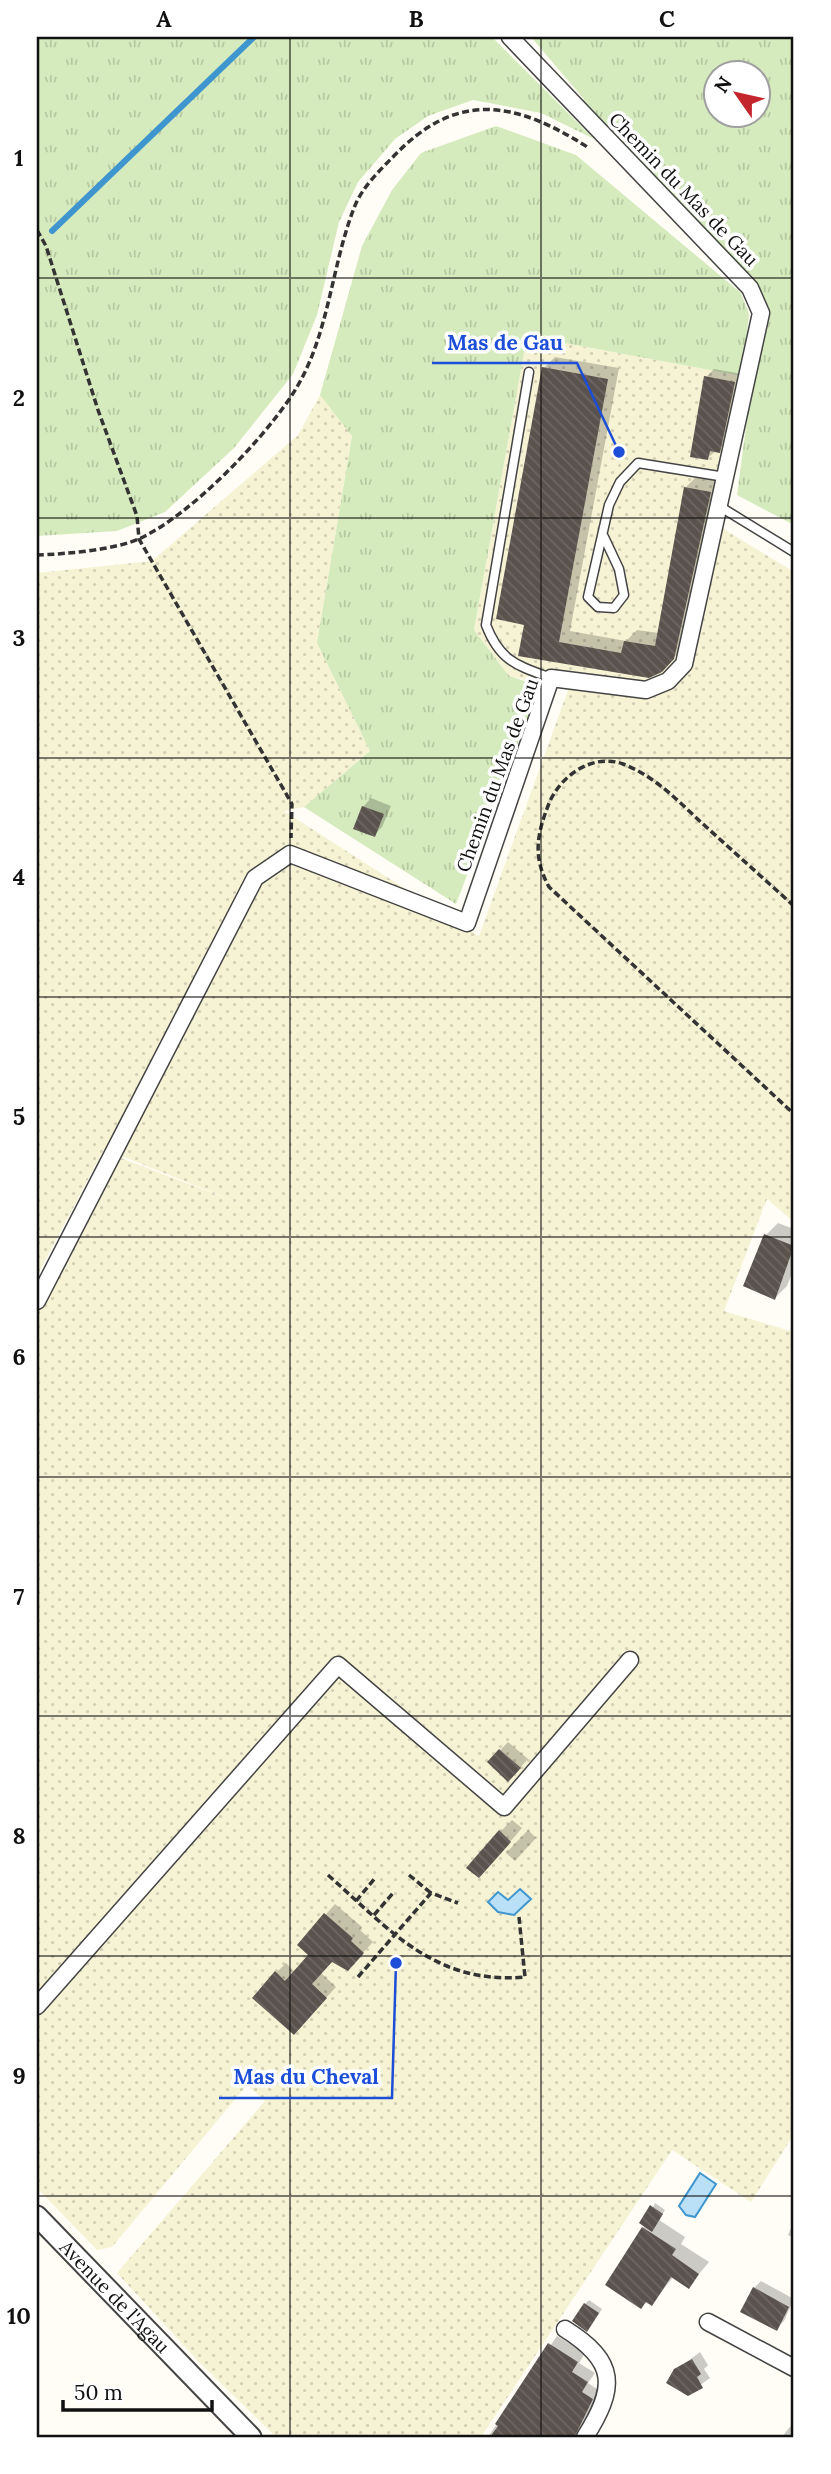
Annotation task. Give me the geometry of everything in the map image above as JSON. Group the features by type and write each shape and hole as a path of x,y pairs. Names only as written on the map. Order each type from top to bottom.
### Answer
{"street":[{"name":"Chemin du Mas de Gau","path":"290,854 467,923 551,678 646,690 668,681 684,664 761,313 750,288 510,37"},
{"path":"37,1301 255,877 290,854"},
{"path":"37,2006 338,1665 504,1807 630,1660"},
{"name":"Avenue de l'Agau","path":"37,2216 251,2437"},
{"path":"708,2322 794,2368"},
{"path":"565,2329 589,2344 601,2357 609,2386 602,2410 584,2437"}],"lane":[{"path":"529,372 486,625 495,648 515,665 551,678"},
{"path":"604,537 620,569 624,595 614,608 598,607 588,597 615,493 620,482 638,463 726,477"},
{"path":"719,506 794,552"}],"path":[{"path":"37,555 139,539 198,499 263,432 291,397 328,311 355,206 375,175 401,148 428,126 449,114 470,109 496,110 534,118 595,152"},
{"path":"37,230 46,246 98,410 137,516 139,539 292,804 290,854"},
{"path":"794,906 652,778 621,763 595,763 569,773 552,798 542,822 536,846 539,869 549,887 794,1114"},
{"path":"328,1875 431,1961 455,1971 489,1978 525,1977 519,1917"},
{"path":"409,1875 431,1893 458,1903"},
{"path":"356,1901 376,1877"},
{"path":"358,1977 431,1893"},
{"path":"374,1915 393,1894"}],"shaded area":[{"path":"527,336 742,376 722,528 794,572 794,1222 767,1199 724,1311 794,1332 794,2134 751,2202 672,2150 481,2437 276,2437 199,2362 117,2273 265,2101 247,2085 112,2247 97,2250 37,2188 37,1307 113,1155 244,1205 104,1149 37,1276 37,573 152,561 298,435 320,395 352,435 317,643 370,751 304,807 284,811 479,936 568,690 509,676 474,630"}],"green space":[{"path":"37,37 492,37 594,139 541,113 473,100 428,116 395,139 358,182 339,222 317,315 293,374 234,448 165,512 117,531 37,536"},
{"path":"531,37 794,37 794,525 737,495 761,313 750,288 576,106 584,99"},
{"path":"496,126 576,155 741,293 749,314 742,376 527,336 474,630 509,676 540,686 456,904 304,807 370,751 317,643 352,436 320,395 362,246 392,190 421,153"}],"water":[{"path":"520,1889 531,1899 514,1915 498,1912 488,1902 498,1892 508,1900"},
{"path":"700,2173 716,2184 695,2217 686,2215 679,2206"}],"building":[{"path":"542,367 608,379 559,642 621,653 624,641 655,646 684,487 711,492 674,659 662,672 649,678 518,656 524,625 496,619"},
{"path":"704,376 735,382 720,453 710,451 708,460 690,457"},
{"path":"362,806 384,814 375,837 353,829"},
{"path":"764,1234 794,1246 775,1300 743,1286"},
{"path":"499,1749 521,1768 508,1782 487,1762"},
{"path":"499,1830 511,1842 479,1878 466,1868"},
{"path":"324,1913 353,1938 351,1941 364,1953 348,1971 332,1962 312,1984 327,1998 294,2035 252,1998 275,1971 285,1981 308,1955 297,1945"},
{"path":"650,2205 663,2214 652,2232 639,2223"},
{"path":"642,2227 676,2249 672,2255 699,2274 689,2289 671,2277 652,2306 646,2302 641,2309 605,2285"},
{"path":"753,2287 789,2307 777,2331 740,2312"},
{"path":"584,2303 599,2313 587,2332 572,2321"},
{"path":"548,2343 578,2362 572,2372 588,2382 582,2392 593,2399 575,2436 490,2437 498,2426 495,2424"},
{"path":"692,2359 701,2374 697,2377 703,2388 688,2396 666,2383 674,2369"}],"waterway":[{"path":"52,231 254,37"}],"place":[{"name":"Mas de Gau","path":"619,452"},
{"name":"Mas du Cheval","path":"396,1963"}]}
